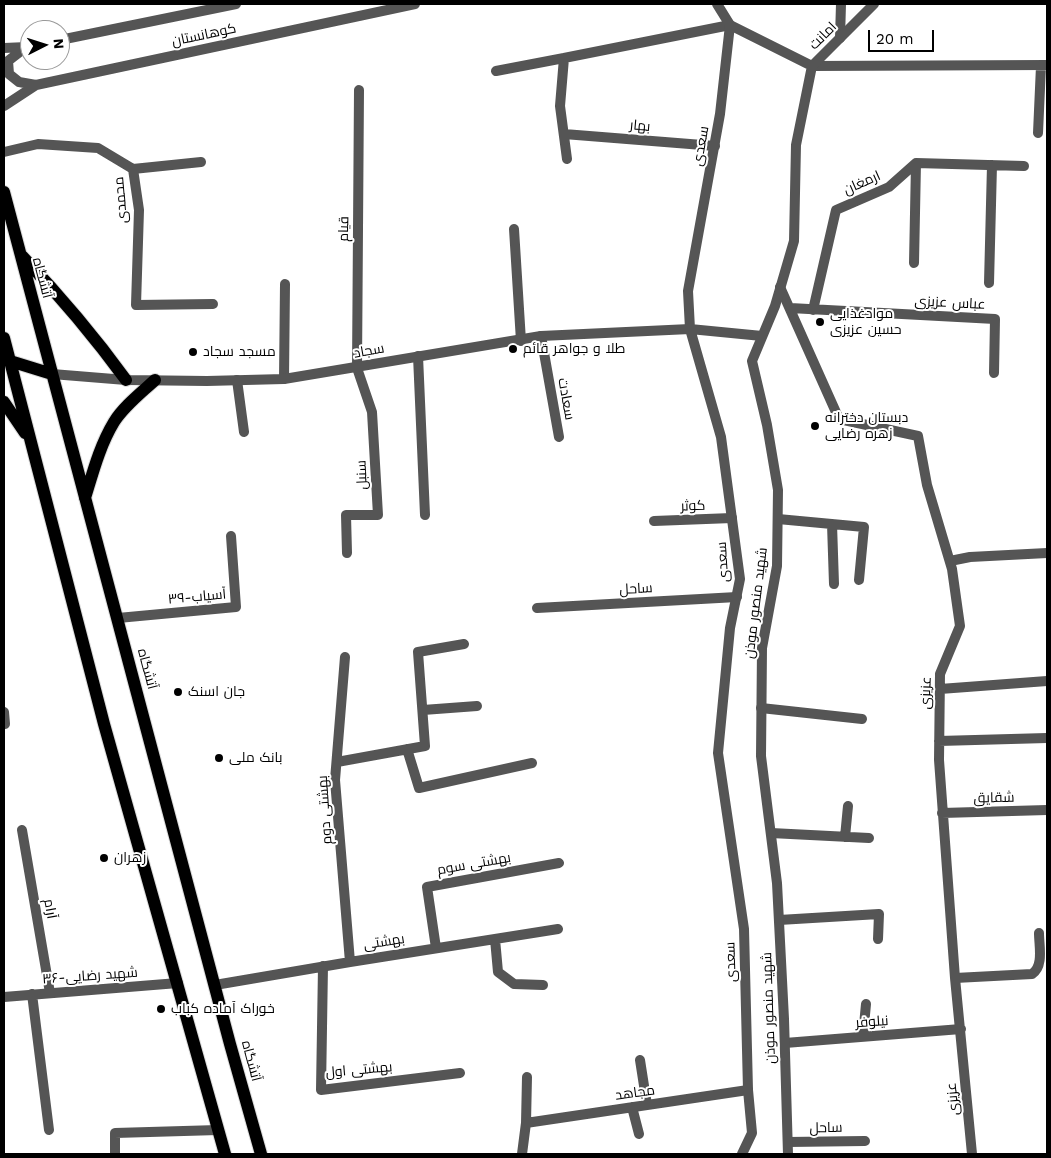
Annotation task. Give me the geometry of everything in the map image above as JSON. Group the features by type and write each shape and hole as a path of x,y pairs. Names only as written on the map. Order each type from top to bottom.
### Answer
{"main road":[{"name":"آتشگاه","path":"4,192 261,1154"},
{"path":"20,254 66,303 98,341 126,380"},
{"path":"4,338 104,724 225,1154"},
{"path":"10,362 52,374"},
{"path":"85,498 97,456 114,421 154,380"},
{"path":"4,402 31,441"}],"street":[{"name":"کوهانستان","path":"70,38 236,4"},
{"name":"کوهانستان","path":"4,106 36,85 415,4"},
{"path":"717,4 730,25 812,66 1044,66 1038,133"},
{"path":"840,38 841,4"},
{"name":"امانت","path":"812,66 874,4"},
{"path":"496,71 730,25"},
{"name":"سعدی","path":"730,25 715,146 688,291 690,329 721,437 740,579 730,628 718,753 744,929 748,1090 752,1133 742,1154"},
{"path":"4,48 20,47"},
{"path":"20,53 8,62 9,74 18,82 36,85"},
{"path":"564,58 560,106 567,159"},
{"name":"شهید منصور موذن","path":"788,1154 785,1043 777,883 761,756 762,648 777,566 778,490 767,425 752,361 774,306 794,241 796,145 812,66"},
{"name":"قیام","path":"356,368 359,90"},
{"name":"بهار","path":"564,134 715,146"},
{"name":"محمدی","path":"4,152 38,144 98,148 133,169 138,210 136,305 213,304"},
{"path":"133,169 201,162"},
{"path":"914,263 916,163 1024,166"},
{"name":"ارمغان","path":"813,310 836,210 890,187 916,163"},
{"path":"989,283 992,166"},
{"path":"514,229 521,341"},
{"path":"284,379 286,284"},
{"name":"عزیزی","path":"780,287 839,418 918,436 927,485 950,562 960,626 940,674 939,741 942,813 955,978 972,1154"},
{"name":"عباس عزیزی","path":"790,308 995,319 994,373"},
{"name":"سجاد","path":"52,374 126,380 284,379 542,336 690,329 762,336"},
{"name":"سعادت","path":"542,336 559,438"},
{"path":"418,356 425,515"},
{"name":"سنبل","path":"347,553 346,515 378,515 372,412 356,368"},
{"path":"237,380 244,432"},
{"name":"کوثر","path":"654,521 732,518"},
{"path":"778,519 864,527 859,580"},
{"path":"832,524 834,584"},
{"name":"۳۹-آسیاب","path":"118,618 236,607 231,536"},
{"path":"950,562 970,557 1047,553"},
{"name":"ساحل","path":"537,608 737,597"},
{"path":"337,762 425,746 418,652 464,644"},
{"name":"بهشتی دوم","path":"345,657 335,780 350,962"},
{"path":"940,689 1047,681"},
{"path":"423,710 477,706"},
{"path":"761,708 862,719"},
{"path":"4,712 5,724"},
{"path":"939,741 1047,738"},
{"path":"407,749 419,788 532,763"},
{"path":"845,837 848,806"},
{"name":"شقایق","path":"942,813 1047,810"},
{"name":"آرام","path":"22,830 50,993"},
{"path":"771,833 869,838"},
{"name":"بهشتی سوم","path":"436,948 426,887 559,863"},
{"path":"779,920 879,914 878,939"},
{"name":"بهشتی","path":"215,985 558,929"},
{"path":"955,978 1032,974 1037,970 1039,964 1039,933"},
{"path":"494,939 498,972 514,984 543,985"},
{"name":"بهشتی اول","path":"323,966 321,1090 460,1073"},
{"name":"۳۶-شهید رضایی","path":"4,997 178,983"},
{"path":"32,994 49,1130"},
{"path":"863,1036 866,1004"},
{"name":"نیلوفر","path":"785,1043 961,1029"},
{"path":"640,1060 647,1105"},
{"path":"522,1154 526,1123 527,1077"},
{"name":"مجاهد","path":"526,1123 748,1090"},
{"path":"632,1107 639,1134"},
{"path":"115,1154 115,1133 218,1130"},
{"name":"ساحل","path":"788,1142 865,1141"}],"place":[{"name":"موادغذایی حسین عزیزی","path":"820,322"},
{"name":"طلا و جواهر قائم","path":"513,349"},
{"name":"مسجد سجاد","path":"193,352"},
{"name":"دبستان دخترانه زهره رضایی","path":"815,426"},
{"name":"جان اسنک","path":"178,692"},
{"name":"بانک ملی","path":"219,758"},
{"name":"زهران","path":"104,858"},
{"name":"خوراک آماده کباب","path":"161,1009"}]}
